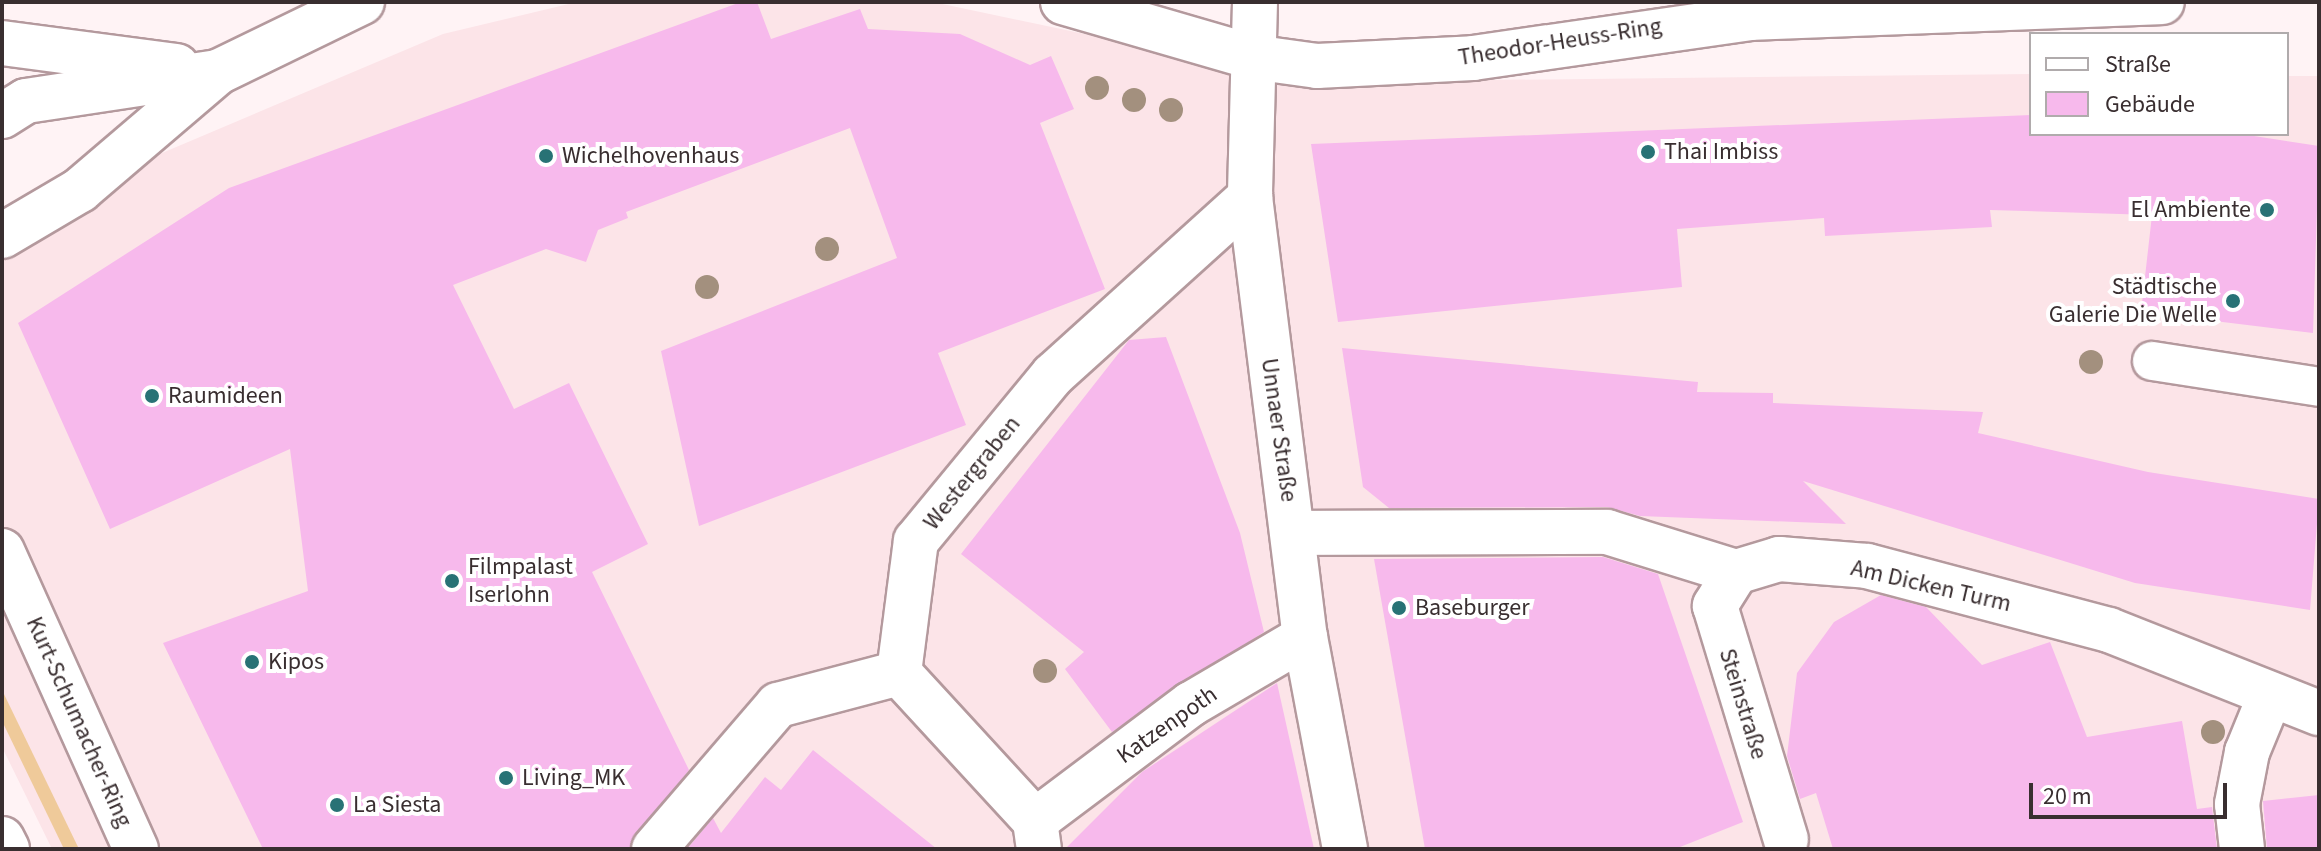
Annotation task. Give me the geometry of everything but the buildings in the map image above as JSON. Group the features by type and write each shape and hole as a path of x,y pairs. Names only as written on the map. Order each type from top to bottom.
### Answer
{"street":[{"path":"3,236 80,190 218,72 362,2"},
{"name":"Theodor-Heuss-Ring","path":"1063,2 1252,57 1317,66 1473,58 1736,19 2162,2"},
{"name":"Unnaer Straße","path":"1255,5 1250,197 1305,637 1345,849"},
{"path":"2,43 218,72"},
{"path":"2,116 26,101 218,72"},
{"name":"Westergraben","path":"899,673 916,541 1053,375 1250,197"},
{"path":"1293,533 1607,532 1736,572"},
{"name":"Kurt-Schumacher-Ring","path":"2,551 136,849"},
{"name":"Am Dicken Turm","path":"1736,572 1779,559 1867,566 2109,630 2319,713"},
{"name":"Steinstraße","path":"1736,572 1715,606 1786,839"},
{"name":"Katzenpoth","path":"899,673 1037,835 1191,704 1305,637"},
{"path":"654,849 778,705 899,673"},
{"path":"2242,849 2240,791 2270,696"},
{"path":"2,839 7,849"}],"lane":[{"path":"2152,361 2319,387"}],"shaded area":[{"path":"577,2 933,2 1312,82 2029,74 2029,136 2289,136 2289,76 2319,76 2319,849 52,849 2,747 2,242 155,156 443,34"},
{"path":"2,690 79,849 64,849 2,721"}],"place":[{"name":"Thai Imbiss","path":"1648,152"},
{"name":"Wichelhovenhaus","path":"546,156"},
{"name":"El Ambiente","path":"2267,210"},
{"name":"Städtische Galerie Die Welle","path":"2233,301"},
{"name":"Raumideen","path":"152,396"},
{"name":"Filmpalast Iserlohn","path":"452,581"},
{"name":"Baseburger","path":"1399,608"},
{"name":"Kipos","path":"252,662"},
{"name":"Living_MK","path":"506,778"},
{"name":"La Siesta","path":"337,805"}]}
